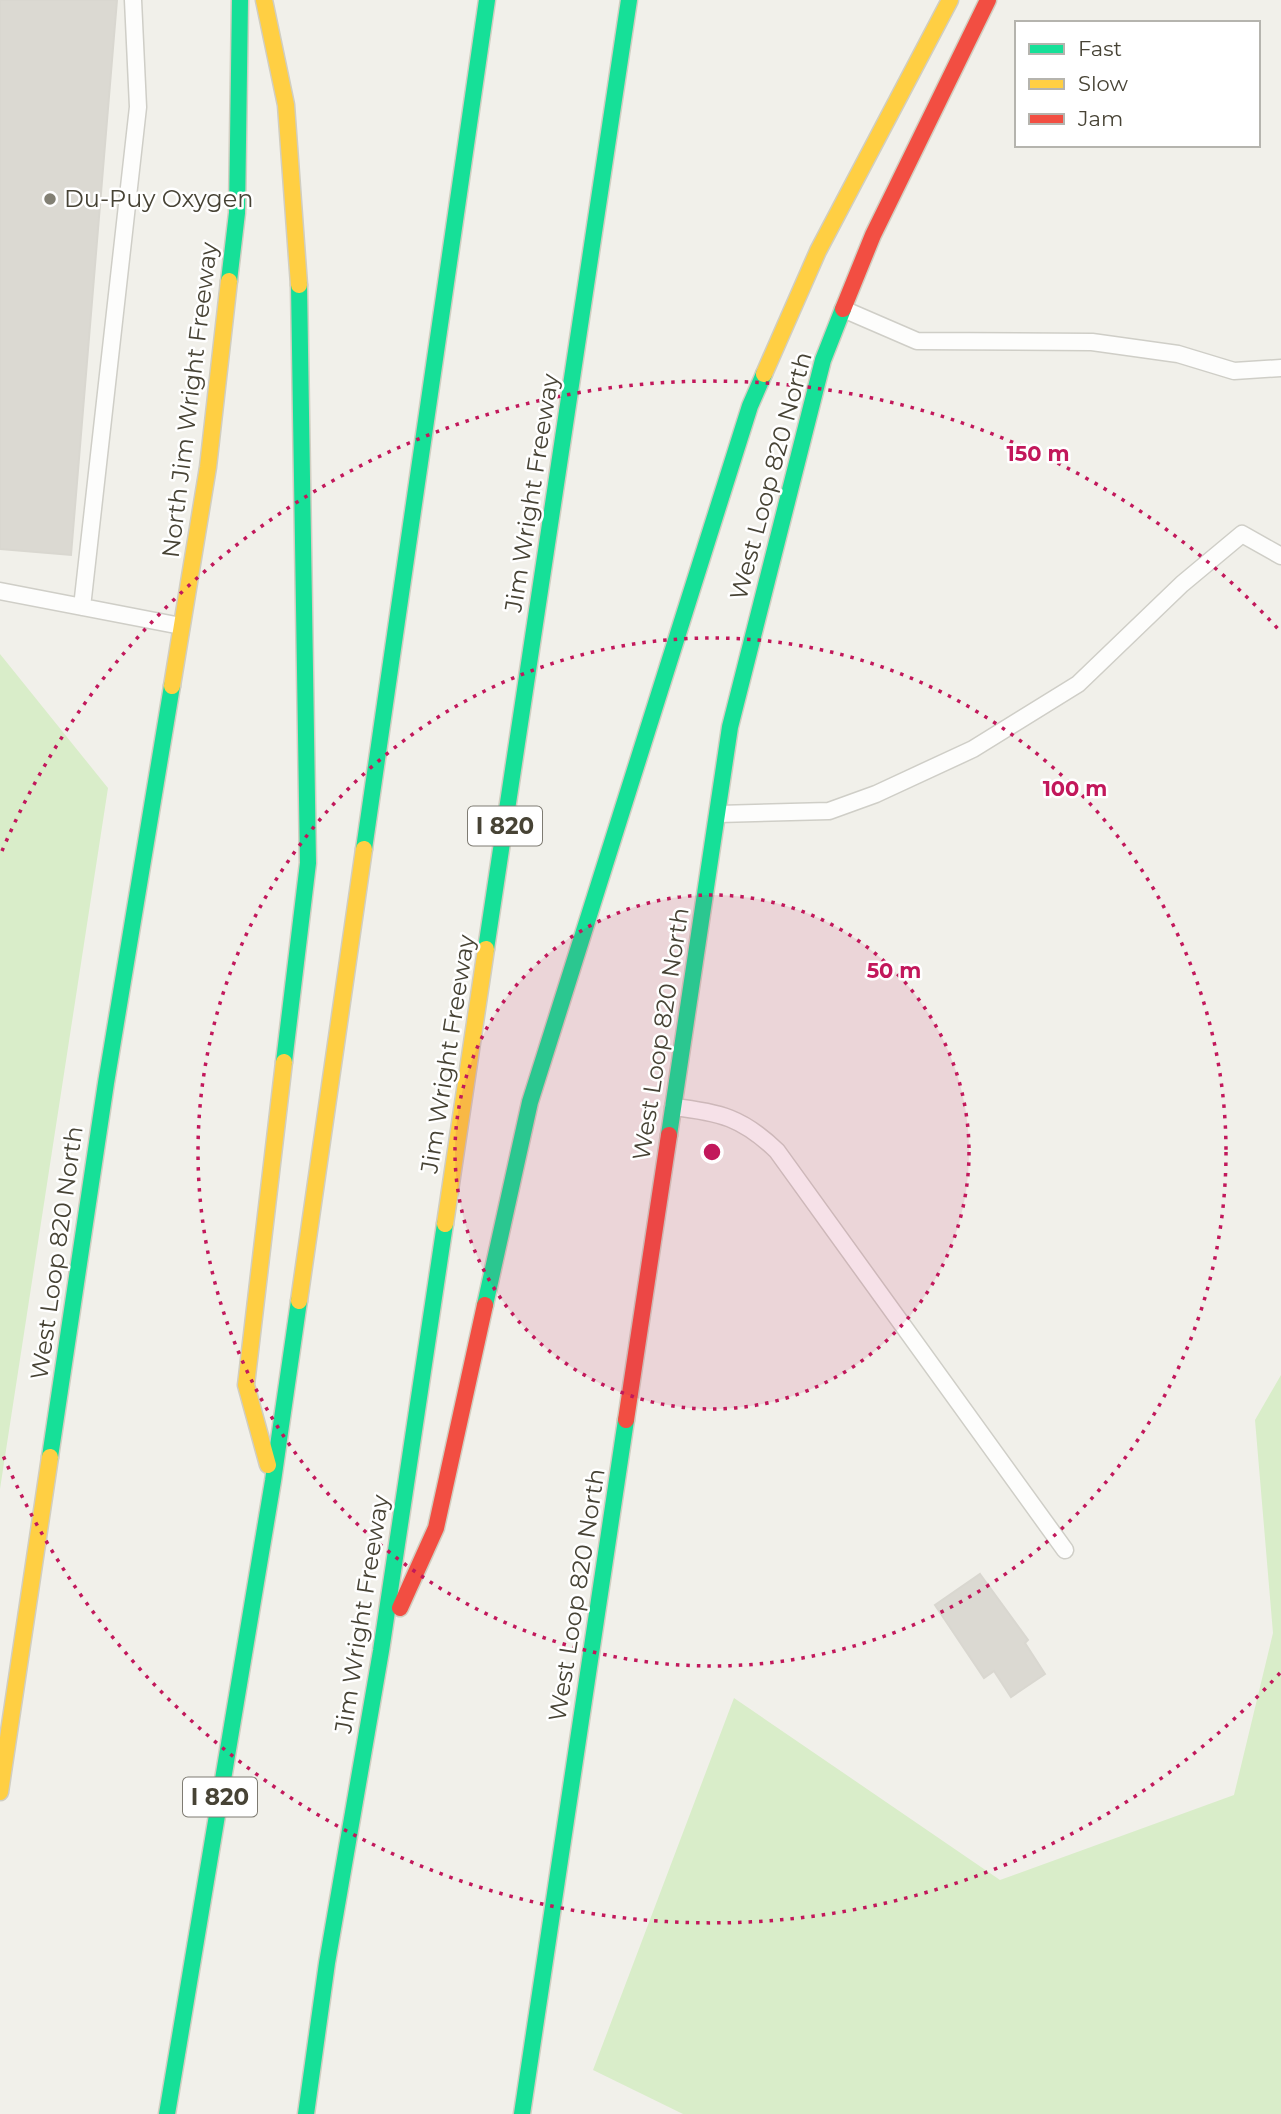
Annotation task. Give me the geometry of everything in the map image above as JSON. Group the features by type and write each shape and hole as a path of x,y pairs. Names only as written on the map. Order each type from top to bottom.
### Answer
{"main road":[{"name":"North Jim Wright Freeway","path":"166,721 208,467 237,213 240,0"},
{"path":"264,0 286,105 298,260 303,407 308,863 246,1385 273,1481"},
{"name":"I 820","path":"167,2114 273,1481 487,0"},
{"name":"Jim Wright Freeway","path":"306,2114 327,1963 381,1651 629,0"},
{"path":"381,1651 436,1528 530,1102 750,406 818,251 950,0"},
{"name":"West Loop 820 North","path":"522,2114 733,713 823,360 873,234 988,0"},
{"name":"West Loop 820 North","path":"0,1792 106,1083 166,721"}],"lane":[{"path":"82,607 138,107 133,0"},
{"path":"843,309 917,341 1093,342 1178,354 1234,370 1281,368"},
{"path":"717,814 829,811 876,794 973,749 1078,684 1182,584 1242,534 1281,556"},
{"path":"0,591 181,626"},
{"path":"673,1107 730,1117 754,1129 777,1151 1065,1550"}],"green space":[{"path":"0,654 108,788 0,1489"},
{"path":"1281,1375 1281,2114 683,2114 593,2070 734,1698 1000,1880 1234,1795 1273,1633 1255,1420"}],"building":[{"name":"Du-Puy Oxygen","path":"0,0 117,0 71,555 0,549"},
{"path":"980,1574 1028,1640 1025,1643 1045,1674 1011,1697 994,1671 984,1678 935,1605"}],"traffic: fast":[{"path":"229,281 237,213 240,0"},
{"path":"364,849 487,0"},
{"path":"486,949 629,0"},
{"path":"284,1062 308,863 299,285"},
{"path":"669,1135 730,727 823,360 843,309"},
{"path":"485,1305 530,1102 750,406 764,374"},
{"path":"50,1457 106,1083 172,686"},
{"path":"306,2114 327,1963 381,1651 445,1224"},
{"path":"167,2114 273,1481 299,1301"},
{"path":"522,2114 626,1420"}],"traffic: slow":[{"path":"264,0 286,105 299,285"},
{"path":"764,374 818,251 950,0"},
{"path":"172,686 208,467 229,281"},
{"path":"299,1301 364,849"},
{"path":"445,1224 486,949"},
{"path":"268,1465 246,1385 284,1062"},
{"path":"0,1792 50,1457"}],"traffic: jam":[{"path":"843,309 873,235 988,0"},
{"path":"626,1420 669,1135"},
{"path":"400,1608 436,1528 485,1305"}],"place":[{"name":"Du-Puy Oxygen","path":"50,199"}]}
